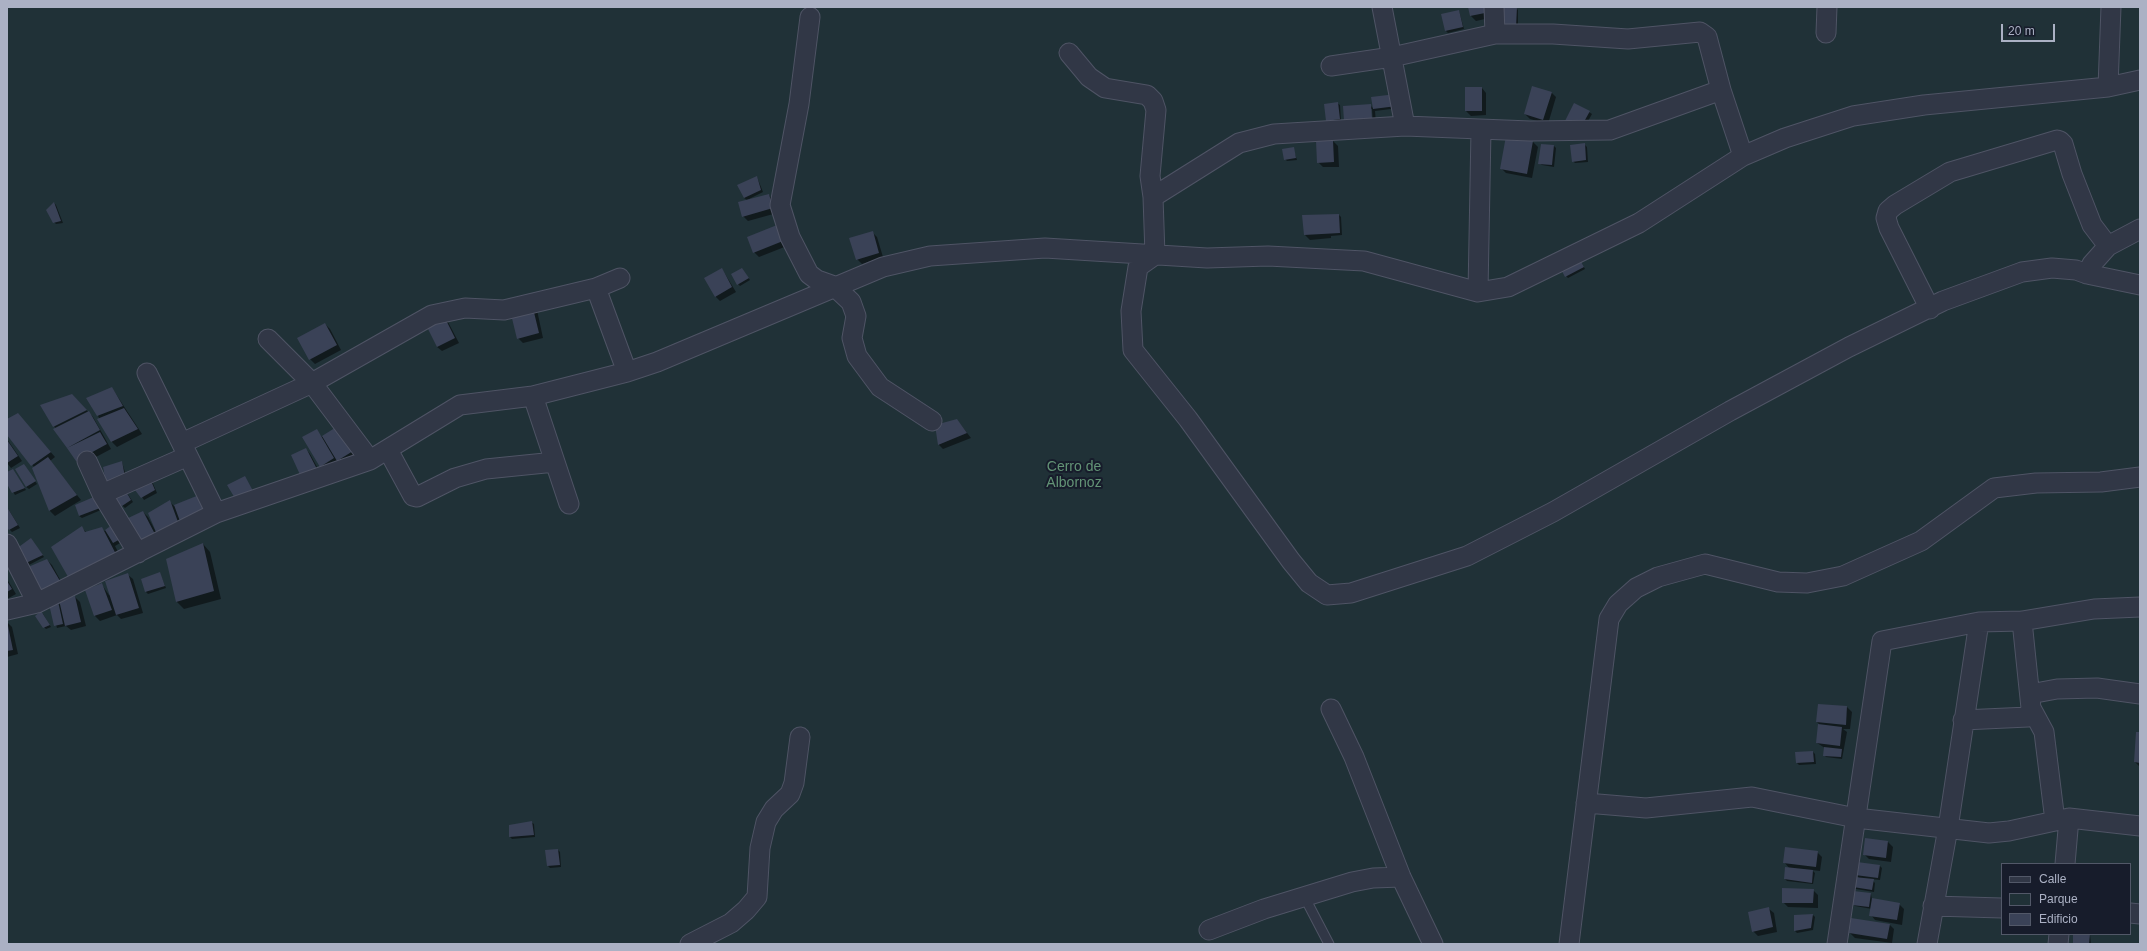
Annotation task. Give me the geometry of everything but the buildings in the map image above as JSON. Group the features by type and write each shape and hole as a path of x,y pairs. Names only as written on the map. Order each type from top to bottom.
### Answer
{"street":[{"path":"1382,7 1405,126"},
{"path":"1494,7 1495,34"},
{"path":"1826,33 1827,7"},
{"path":"2108,87 2111,7"},
{"path":"810,16 799,104 780,205 790,238 809,274 813,278 834,286 851,302 856,316 852,338 857,356 880,387 932,421"},
{"path":"1331,66 1392,58 1495,34 1553,34 1628,39 1700,32 1707,36 1721,90 1743,156"},
{"path":"1069,53 1089,78 1105,88 1147,95 1153,101 1155,116 1150,176 1153,197 1154,254 1138,268 1131,311 1133,350 1188,419 1291,561 1309,583 1327,595 1351,593 1467,556 1553,512 1730,411 1849,347 1930,309 1943,301 2022,272 2052,268 2076,270 2086,274 2140,286"},
{"path":"7,610 37,603 216,513 370,460 460,405 533,396 627,372 657,362 834,286 883,267 930,256 1045,248 1207,258 1268,256 1364,261 1478,292 1508,287 1639,222 1743,156 1785,138 1853,116 1924,105 2108,87 2140,80"},
{"path":"1153,197 1239,143 1274,134 1405,126 1482,130 1610,130 1721,90"},
{"path":"1478,292 1482,130"},
{"path":"1930,309 1886,218 1888,211 1950,172 2057,140 2060,141 2063,144 2072,174 2092,225 2108,246"},
{"path":"2086,274 2092,264 2108,246 2140,229"},
{"path":"102,494 312,383 432,315 465,308 504,310 596,288 620,278"},
{"path":"596,288 627,372"},
{"path":"268,339 312,383 370,460"},
{"path":"147,373 216,513"},
{"path":"533,396 569,504"},
{"path":"388,450 413,496 417,496 455,478 486,469 555,462"},
{"path":"87,461 102,494 138,553"},
{"path":"1569,944 1609,619 1618,604 1636,588 1658,577 1705,564 1778,582 1807,583 1843,576 1921,541 1994,488 2036,483 2101,482 2140,477"},
{"path":"7,544 37,603"},
{"path":"1837,944 1882,641 1979,622 2022,622 2094,609 2140,608"},
{"path":"1927,944 1948,828 1963,720 1979,622"},
{"path":"2022,622 2031,701 2044,732 2062,819 2065,863"},
{"path":"2031,701 2057,689 2097,688 2140,694"},
{"path":"1963,720 2028,717 2031,701"},
{"path":"1332,709 1354,757 1400,877 1433,944"},
{"path":"690,944 731,922 746,910 757,897 760,848 766,822 774,809 790,794 794,783 800,737"},
{"path":"1586,803 1646,808 1752,797 1856,818 1989,833 2009,831 2062,819 2140,826"},
{"path":"1209,930 1264,909 1373,878 1400,877"},
{"path":"1933,906 2001,908"}],"lane":[{"path":"1305,898 1329,944"}],"green space":[{"name":"Cerro de Albornoz","path":"7,7 2140,7 2140,944 7,944"}]}
